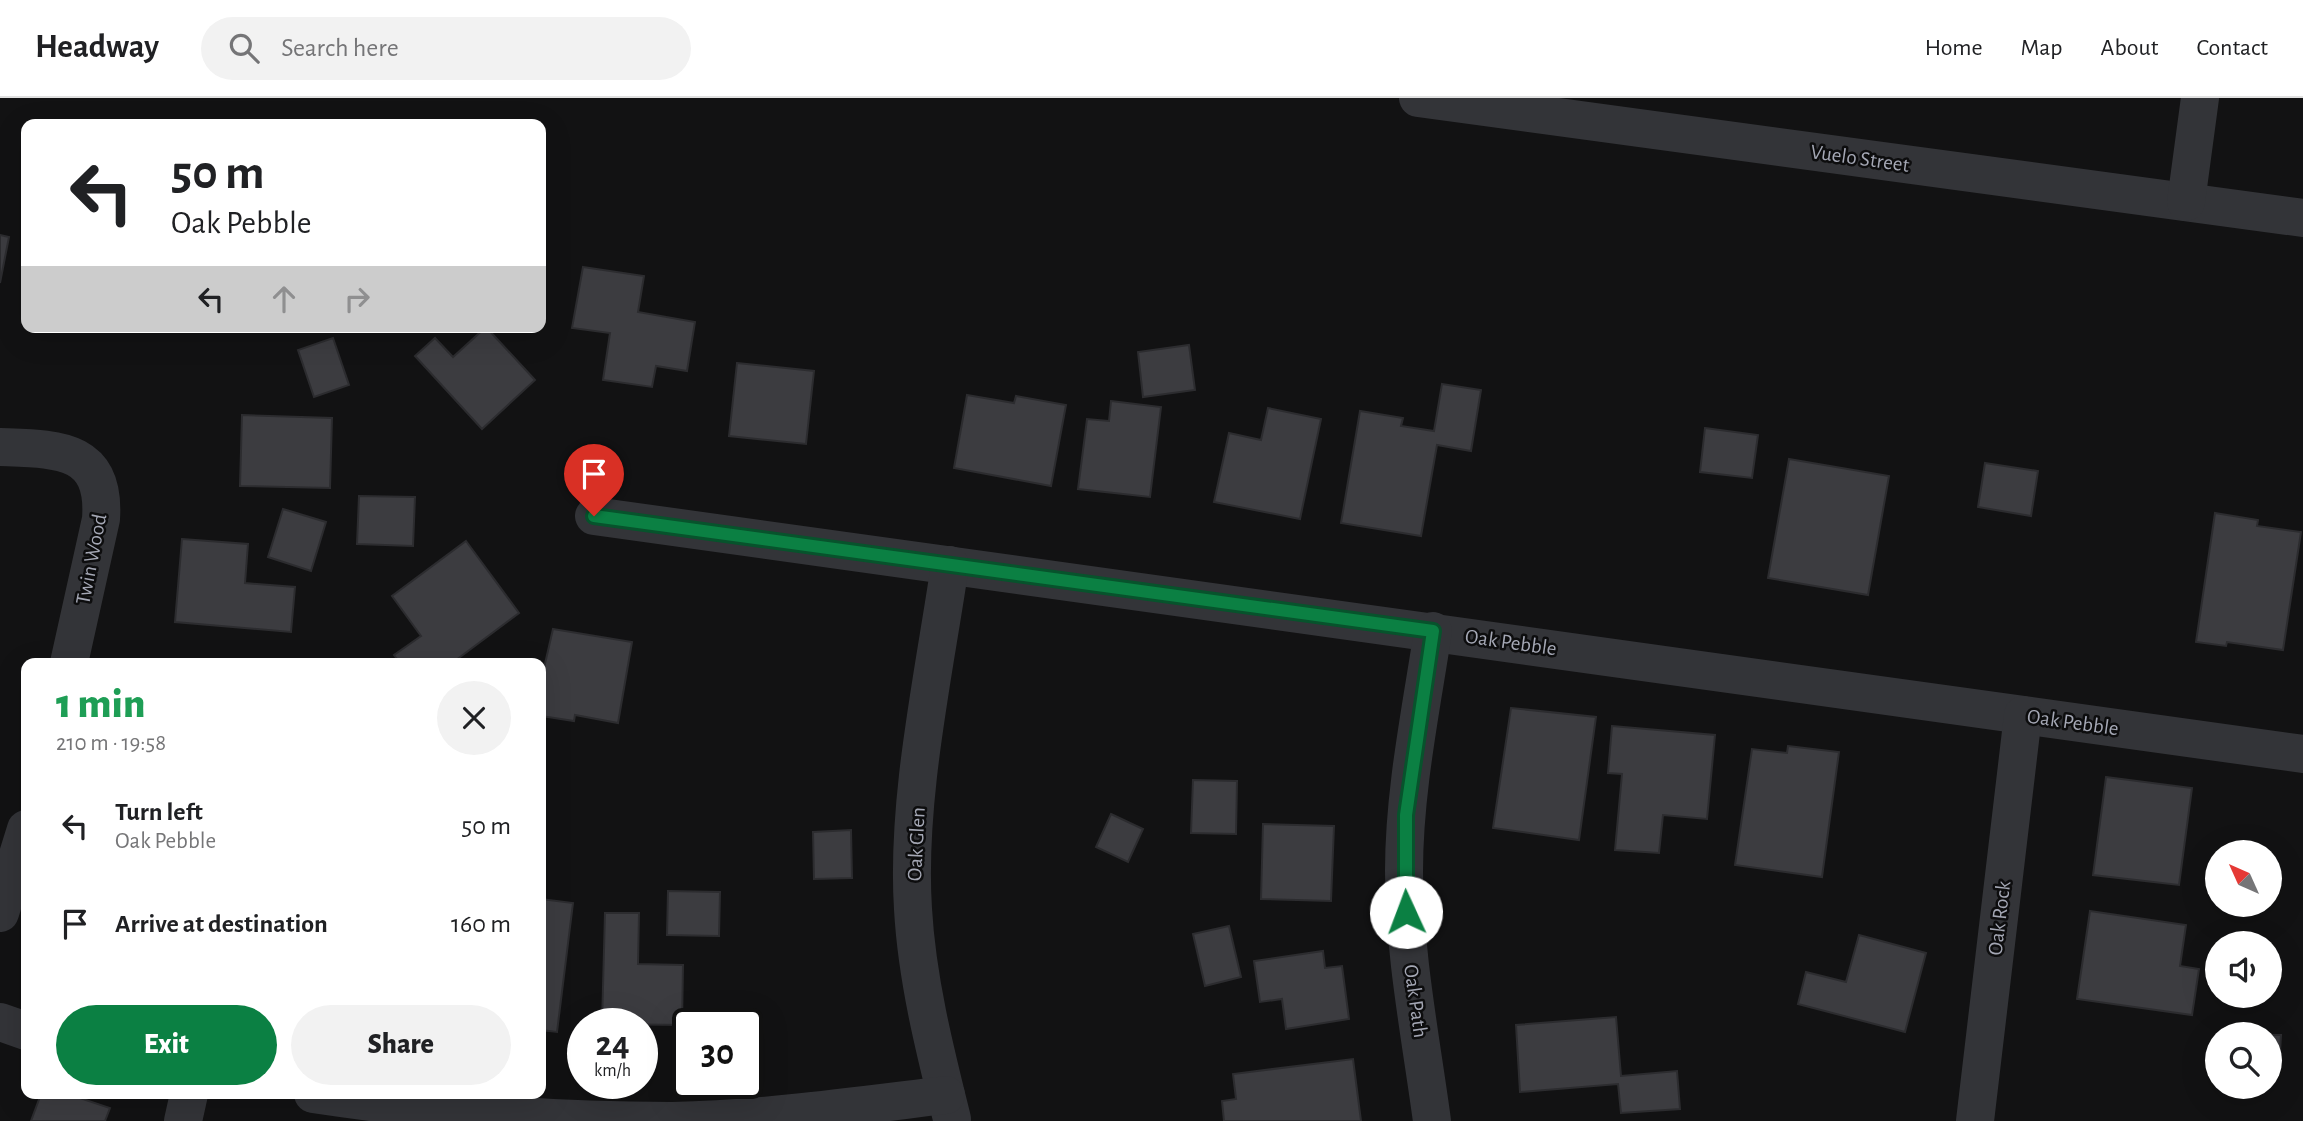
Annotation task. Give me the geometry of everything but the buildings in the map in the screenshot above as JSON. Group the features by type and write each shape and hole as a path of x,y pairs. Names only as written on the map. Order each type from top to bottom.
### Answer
{"street":[{"name":"Vuelo Street","path":"1418,98 2303,218"},
{"path":"2186,202 2200,98"},
{"name":"Twin Wood","path":"0,447 40,449 71,455 90,467 98,481 102,501 101,519 70,658"},
{"name":"Oak Pebble","path":"594,516 2303,754"},
{"name":"Oak Glen","path":"949,1108 927,1008 913,908 921,766 950,565"},
{"name":"Oak Path","path":"1433,631 1406,815 1404,871 1412,968 1433,1121"},
{"name":"Oak Rock","path":"1975,1121 2024,715"},
{"path":"0,913 21,845"},
{"path":"0,1022 21,1029"},
{"path":"183,1121 188,1099"},
{"path":"351,1099 459,1113 671,1121 949,1108"}],"route":[{"path":"594,516 1433,631 1406,815 1406,912"}]}
